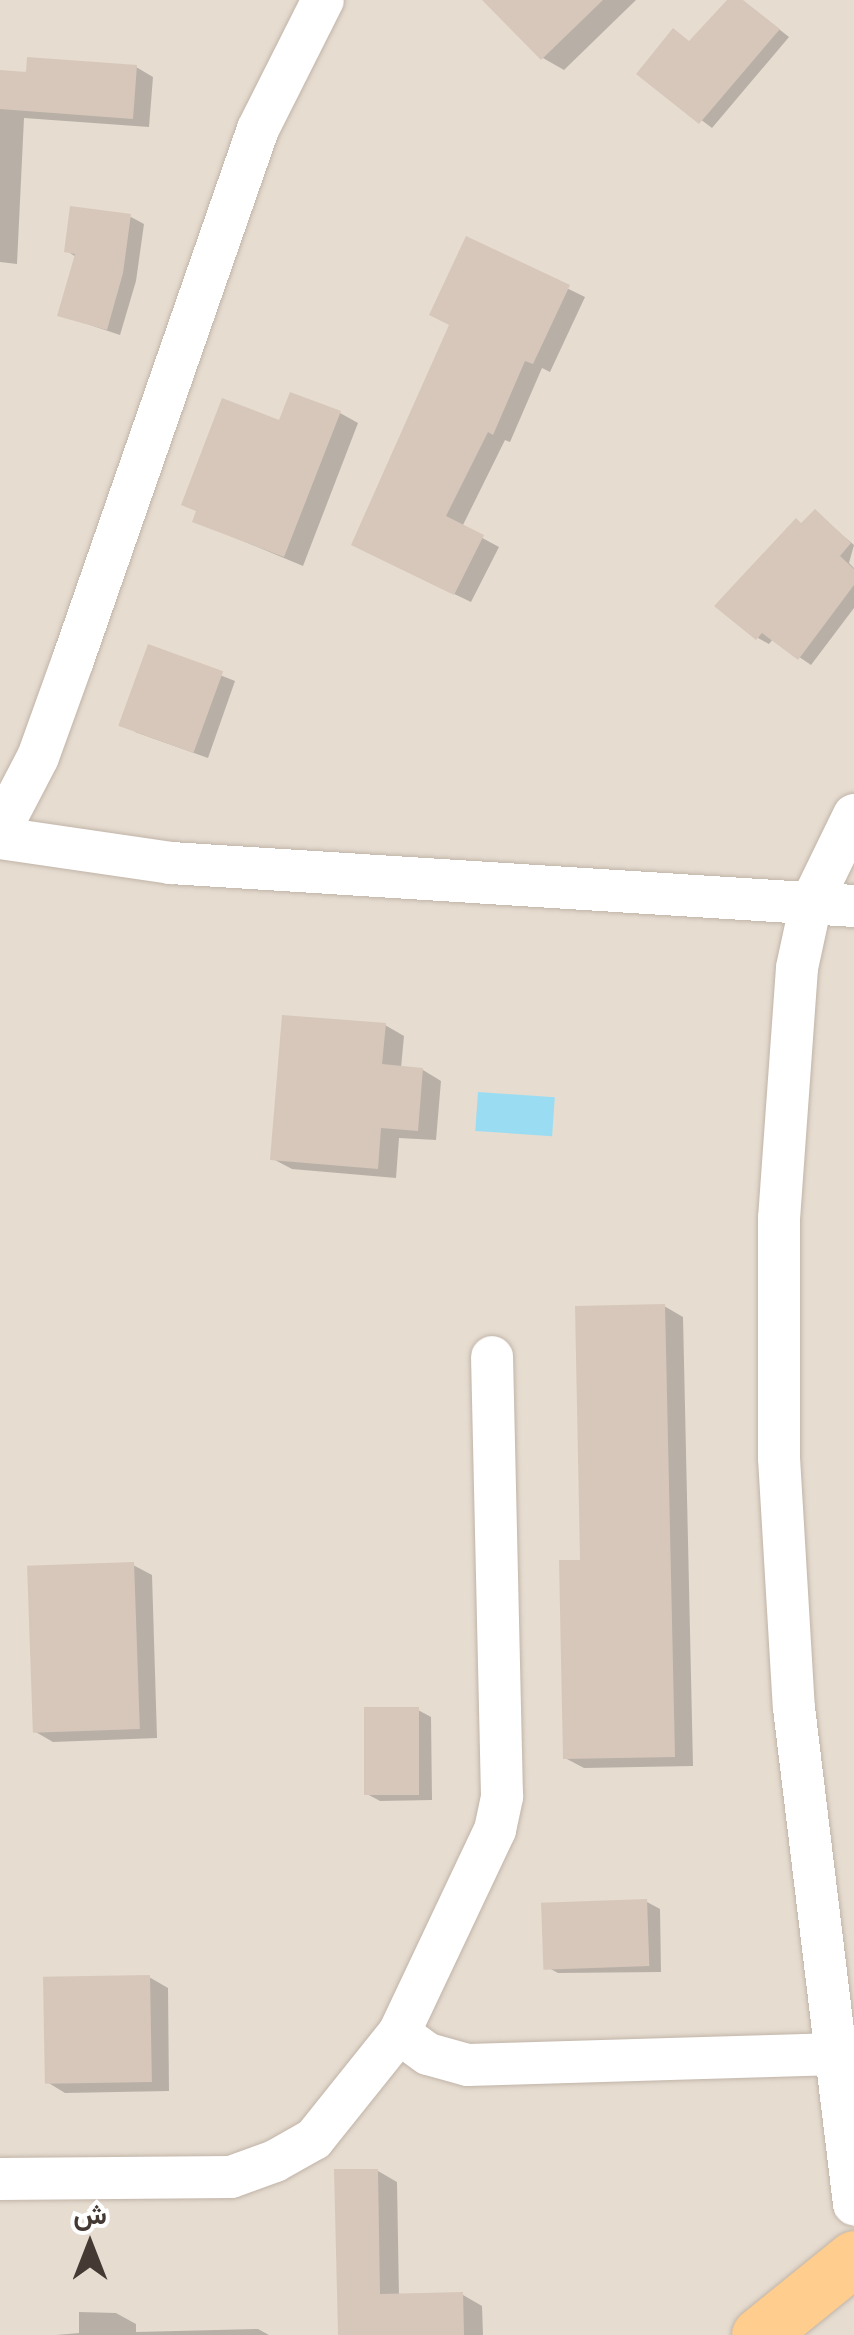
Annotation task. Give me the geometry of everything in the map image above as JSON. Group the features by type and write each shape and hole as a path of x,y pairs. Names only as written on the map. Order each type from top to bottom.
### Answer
{"main road":[{"path":"759,2335 854,2258"}],"street":[{"path":"0,830 44,741 258,128 323,0"},
{"path":"854,815 811,903 797,968 781,1182 778,1458 794,1708 854,2204"},
{"path":"0,838 172,862 854,906"},
{"path":"0,2179 231,2177 314,2139 399,2033 495,1830 502,1796 492,1357"},
{"path":"399,2033 428,2054 468,2066 838,2054"}],"shaded area":[{"path":"0,0 854,0 854,2335 0,2335"}],"water":[{"path":"478,1092 555,1097 552,1136 475,1131"}],"building":[{"path":"482,0 603,0 541,60"},
{"path":"727,0 743,0 780,29 699,124 636,74 673,28 689,41"},
{"path":"27,57 137,65 133,119 0,109 0,70 26,72"},
{"path":"70,206 131,214 123,273 107,330 57,316 75,254 64,252"},
{"path":"466,236 570,285 533,364 525,361 493,435 488,432 446,516 484,535 454,595 351,545 449,325 429,315"},
{"path":"290,392 341,411 284,557 192,522 196,511 181,505 222,398 279,420"},
{"path":"815,509 851,543 840,556 854,569 854,585 798,660 762,633 756,640 714,606 796,518 801,523"},
{"path":"148,644 223,671 193,753 118,726"},
{"path":"282,1015 386,1023 382,1064 423,1068 418,1131 381,1128 378,1169 270,1160"},
{"path":"665,1304 675,1757 563,1759 559,1560 580,1560 575,1306"},
{"path":"134,1562 140,1729 33,1733 27,1566"},
{"path":"364,1707 419,1707 419,1795 364,1795"},
{"path":"647,1899 649,1966 543,1970 541,1903"},
{"path":"150,1975 152,2082 45,2084 43,1977"},
{"path":"334,2169 378,2169 380,2294 463,2292 464,2335 338,2335"}]}
